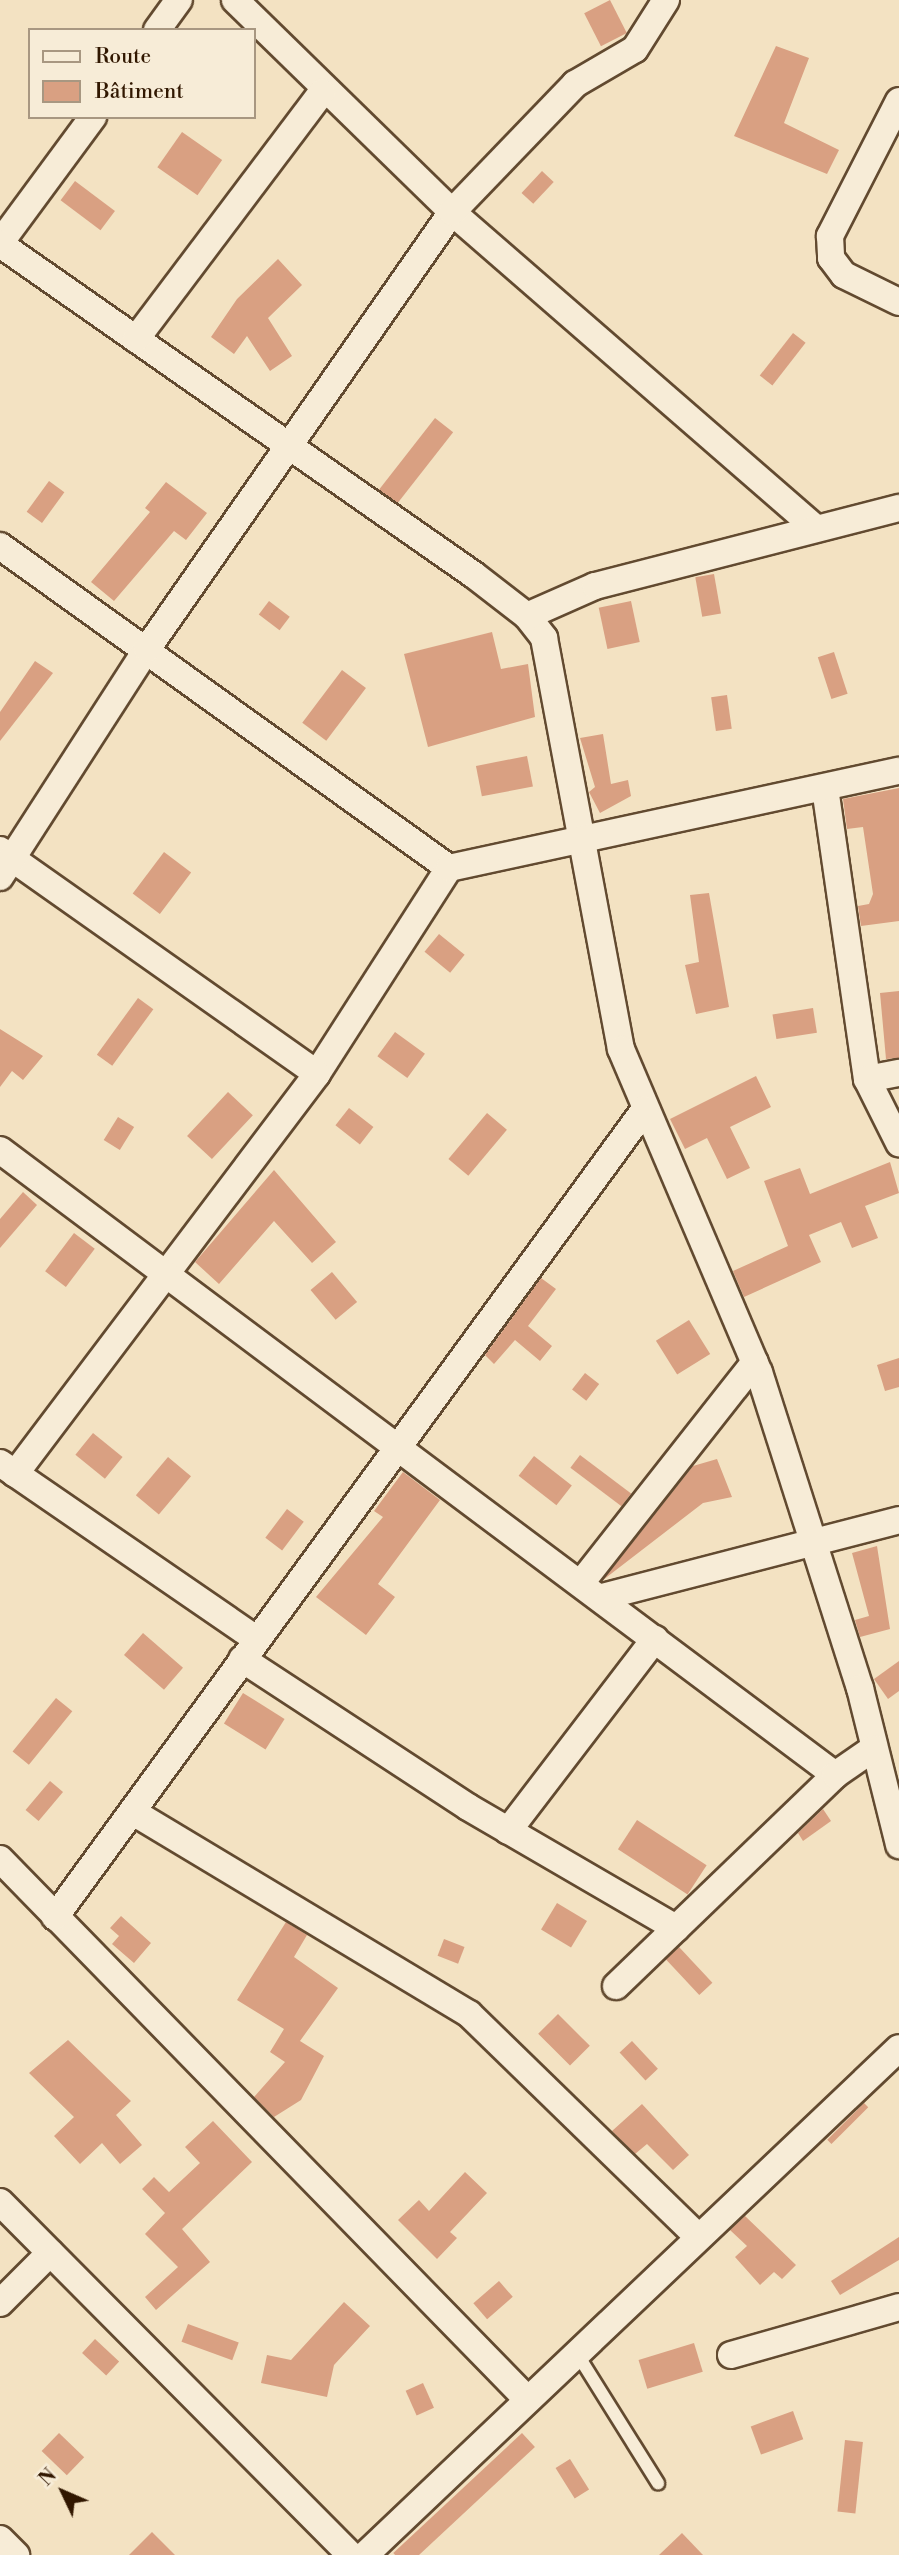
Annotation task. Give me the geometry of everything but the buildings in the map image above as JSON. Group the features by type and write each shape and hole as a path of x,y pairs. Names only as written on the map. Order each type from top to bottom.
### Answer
{"street":[{"path":"158,28 179,0"},
{"path":"235,0 322,92 452,212 816,528"},
{"path":"317,1074 4,862 147,649 290,450 452,212 575,84 635,49 666,0"},
{"path":"136,339 322,92"},
{"path":"899,101 830,236 831,258 844,275 899,302"},
{"path":"92,119 0,243 527,616 551,659 621,1049 755,1362 813,1542 874,1748 899,1846"},
{"path":"527,616 595,586 899,508"},
{"path":"0,546 449,868"},
{"path":"676,1928 508,1831 249,1649 7,1469 168,1271 317,1074 449,868 582,836 825,789 899,771"},
{"path":"825,789 867,1079 899,1143"},
{"path":"867,1079 899,1073"},
{"path":"55,1917 397,1443 645,1109"},
{"path":"0,1150 168,1271 835,1775"},
{"path":"591,1590 755,1362"},
{"path":"591,1590 899,1521"},
{"path":"508,1831 655,1639"},
{"path":"615,1986 835,1775 874,1748"},
{"path":"133,1812 469,2014 696,2235"},
{"path":"0,1859 527,2399"},
{"path":"365,2555 696,2235 899,2048"},
{"path":"0,2202 351,2555"},
{"path":"0,2303 50,2253"},
{"path":"731,2355 899,2307"},
{"path":"0,2539 16,2555"}],"lane":[{"path":"576,2351 657,2483"}]}
